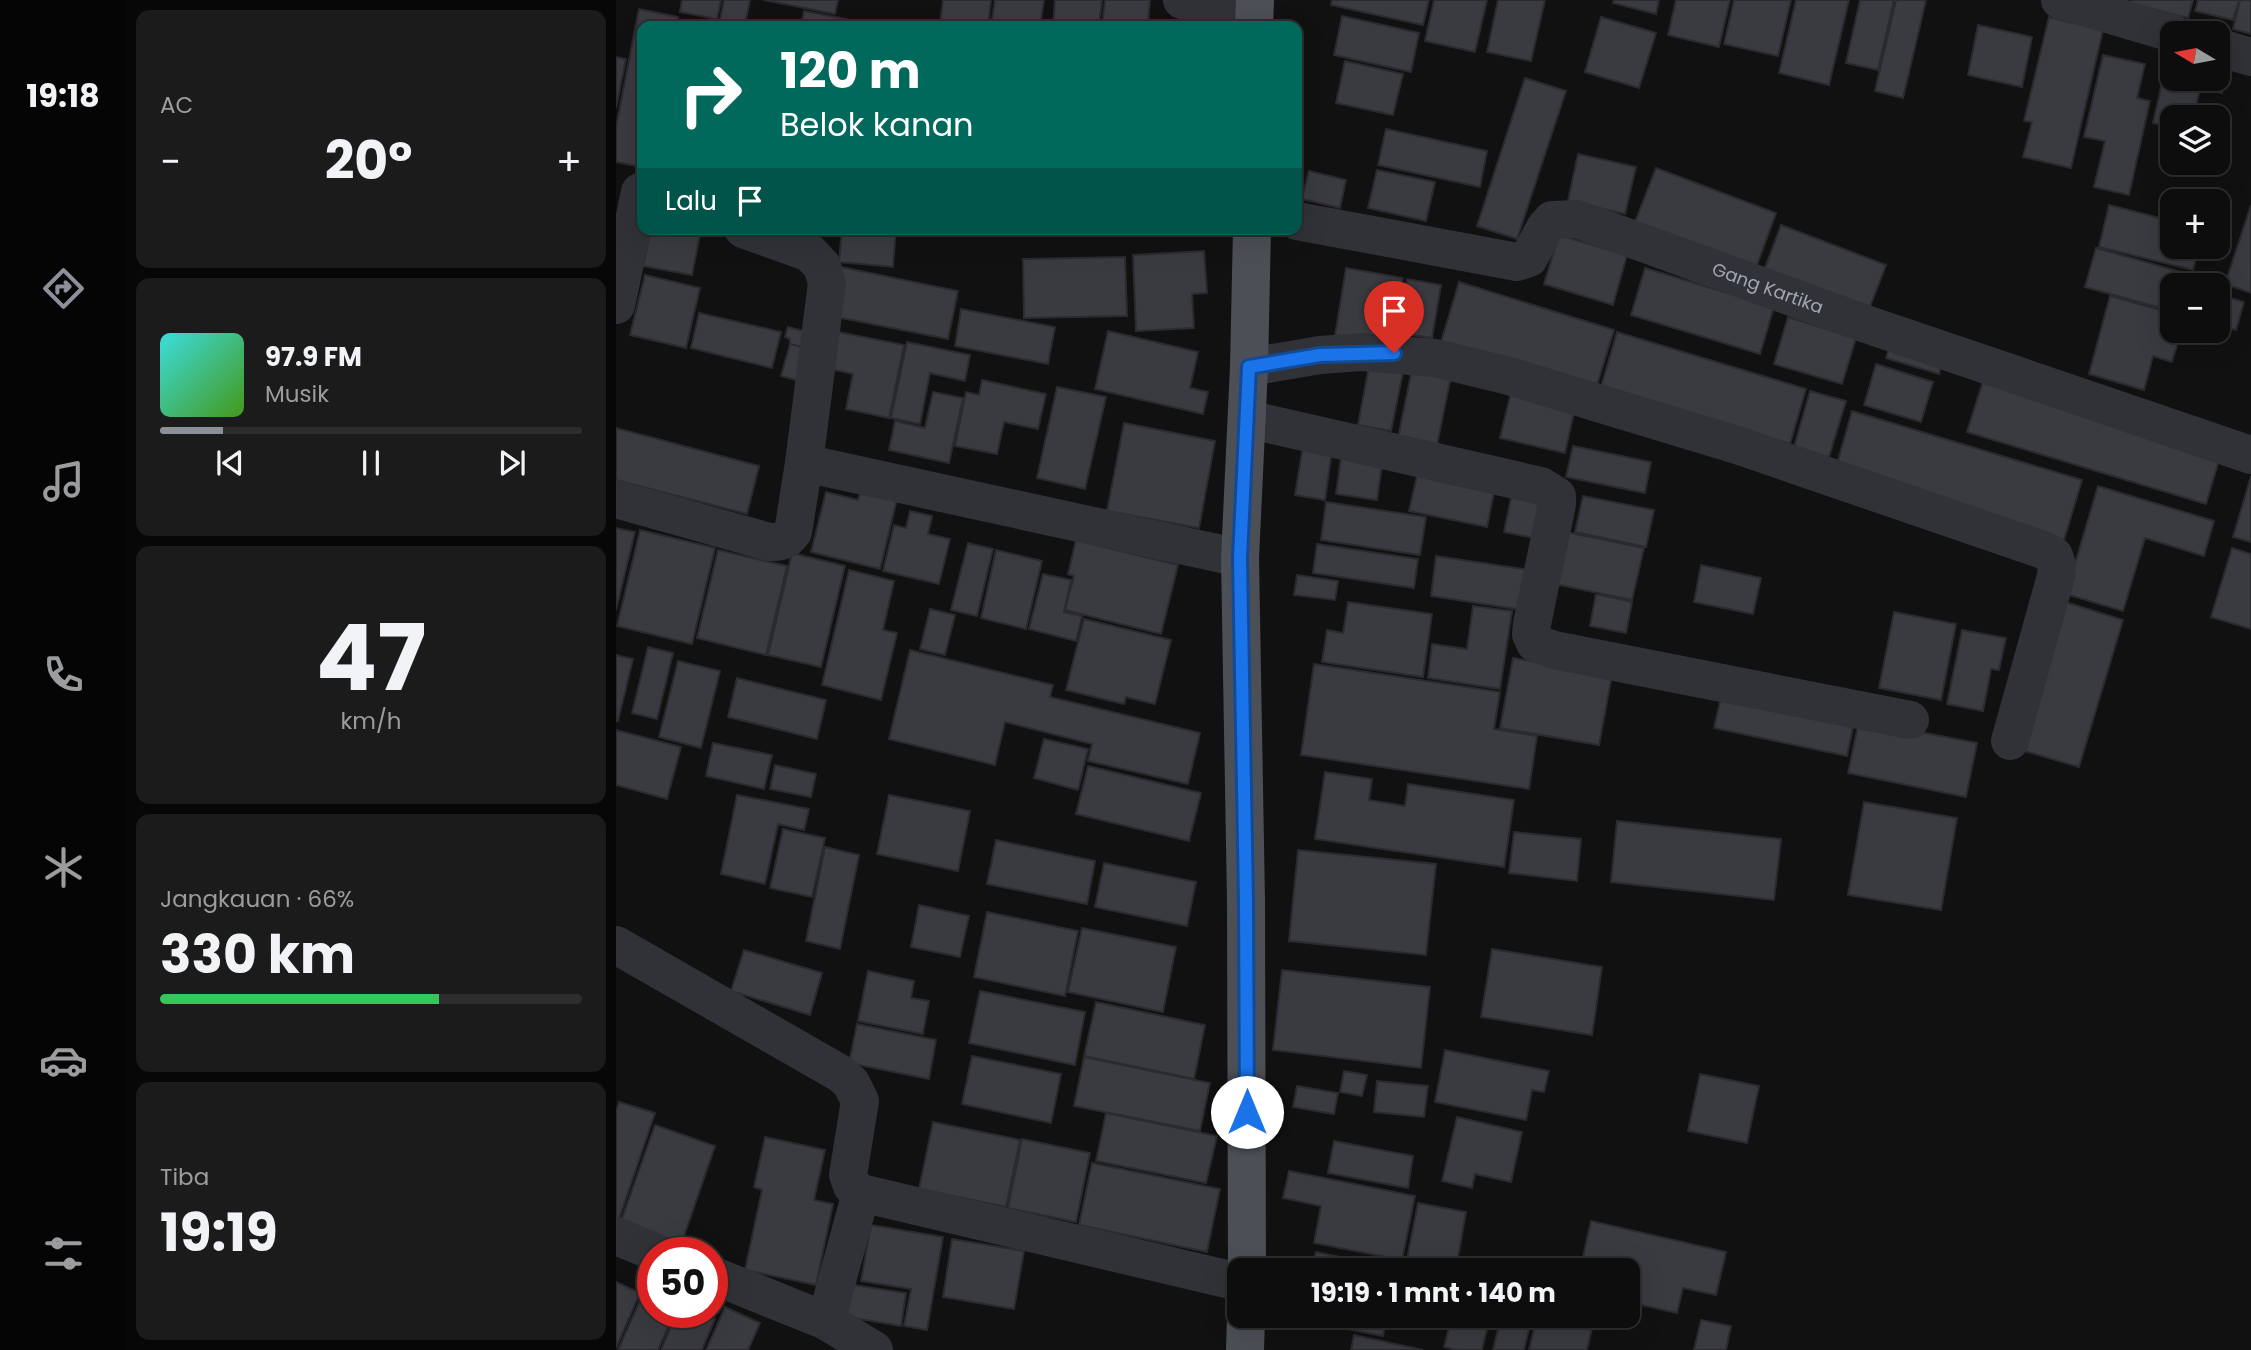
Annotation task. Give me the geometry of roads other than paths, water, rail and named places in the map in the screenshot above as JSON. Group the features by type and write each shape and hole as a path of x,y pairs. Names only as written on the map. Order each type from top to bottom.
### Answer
{"main road":[{"path":"1247,1258 1246,915 1240,558 1252,235"},
{"path":"1245,1350 1246,1328"}],"street":[{"path":"1182,0 1254,16"},
{"path":"2060,0 2160,29"},
{"path":"2230,51 2251,57"},
{"path":"616,305 633,190"},
{"name":"Gang Kartika","path":"1302,222 1517,262 1529,258 1552,220 1577,219 1866,324 2251,455"},
{"path":"616,499 769,542 788,539 793,531 827,283 822,266 810,253 760,235"},
{"path":"1249,367 1334,354 1394,353 1435,358 1508,376 1737,444 2054,555 2056,576 2010,741"},
{"path":"1247,419 1541,486 1552,491 1557,496 1557,504 1532,624 1531,634 1535,643 1554,650 1910,720"},
{"path":"804,463 1240,558"},
{"path":"616,945 841,1074 851,1083 860,1101 848,1175 852,1186 861,1193 1227,1279"},
{"path":"826,1321 861,1193"},
{"path":"616,1236 637,1245"},
{"path":"728,1281 826,1321 874,1350"}]}
